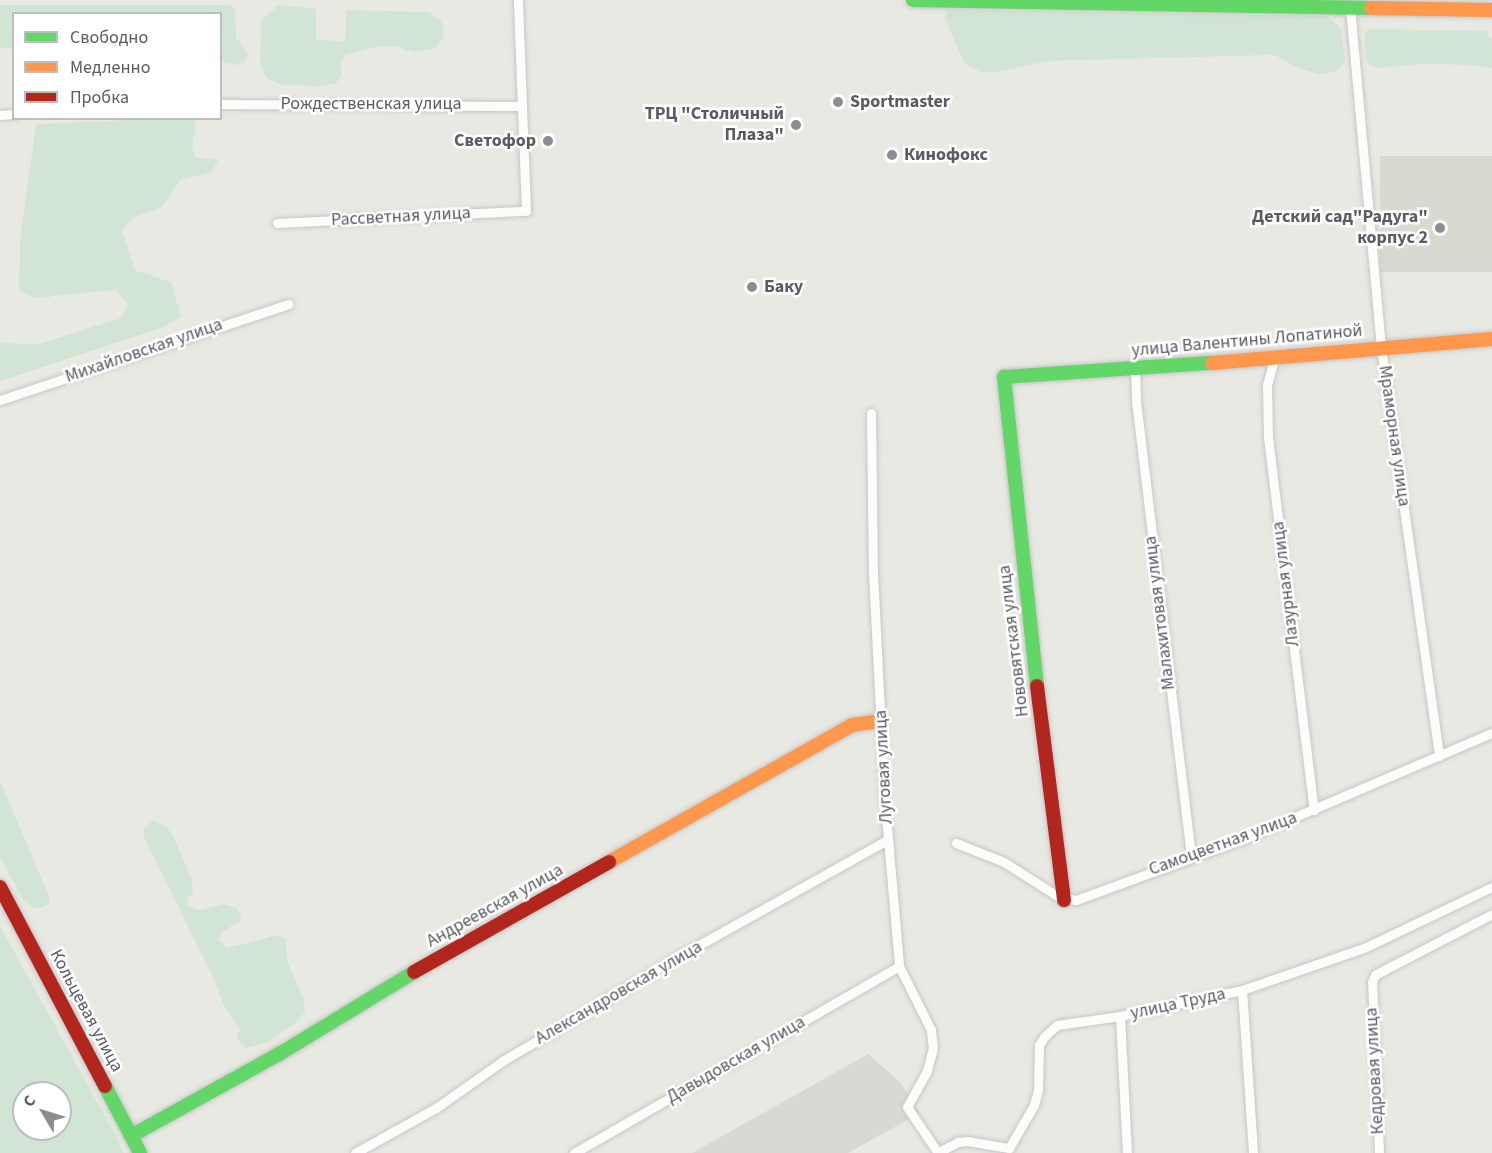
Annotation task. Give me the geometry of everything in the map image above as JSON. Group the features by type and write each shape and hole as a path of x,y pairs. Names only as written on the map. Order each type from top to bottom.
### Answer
{"main road":[{"path":"913,0 1492,10"},
{"name":"улица Валентины Лопатиной","path":"1004,377 1274,358 1492,339"},
{"name":"Нововятская улица","path":"1004,377 1027,603 1065,900"},
{"name":"Андреевская улица","path":"131,1136 281,1053 422,968 852,725 882,721"},
{"name":"Кольцевая улица","path":"0,887 140,1153"}],"street":[{"path":"518,0 521,106"},
{"name":"Мраморная улица","path":"1350,7 1381,347 1439,756"},
{"name":"Рождественская улица","path":"222,104 521,106"},
{"name":"Рассветная улица","path":"277,223 526,211 521,106"},
{"name":"Михайловская улица","path":"0,400 288,304"},
{"name":"Лазурная улица","path":"1274,358 1267,385 1268,437 1314,810"},
{"name":"Малахитовая улица","path":"1135,368 1141,447 1191,858"},
{"name":"Луговая улица","path":"871,412 873,573 887,840 898,966 931,1030 933,1048 927,1071 907,1107 937,1153"},
{"name":"Самоцветная улица","path":"1065,900 1093,895 1314,810 1492,733"},
{"name":"Александровская улица","path":"355,1153 436,1108 504,1060 674,959 887,840"},
{"path":"956,843 1004,862 1065,900"},
{"name":"улица Труда","path":"937,1153 958,1142 967,1141 1007,1151 1034,1105 1038,1090 1037,1057 1044,1037 1057,1025 1120,1016 1242,990 1366,947 1492,887"},
{"name":"Кедровая улица","path":"1379,1153 1371,988 1375,975 1492,914"},
{"name":"Давыдовская улица","path":"573,1153 898,966"},
{"path":"1242,990 1253,1153"},
{"path":"1120,1016 1127,1153"}],"shaded area":[{"name":"Детский сад\"Радуга\" корпус 2","path":"1380,156 1492,156 1492,272 1380,272"},
{"path":"868,1054 901,1083 920,1113 848,1153 692,1153"}],"green space":[{"path":"0,5 231,5 235,10 236,37 248,55 245,62 237,65 222,62 222,12 12,12 12,49 0,48"},
{"path":"279,5 316,9 316,40 345,41 346,10 429,12 441,21 444,36 435,48 414,52 395,46 381,46 344,55 341,62 341,77 335,84 281,85 267,78 260,64 261,20"},
{"path":"948,10 1326,16 1340,27 1345,59 1342,66 1333,72 1320,74 1303,70 1274,55 1047,61 997,72 980,72 964,63 945,18"},
{"path":"1371,29 1486,31 1492,41 1492,69 1475,65 1426,64 1377,68 1368,64 1366,58 1364,32"},
{"path":"194,120 192,146 195,157 218,160 212,172 180,180 162,207 132,218 122,231 135,270 171,282 181,317 164,327 0,381 0,343 40,344 121,318 128,304 115,290 33,298 19,290 20,240 36,124"},
{"path":"0,781 49,896 49,904 42,908 33,908 24,901 0,857"},
{"path":"153,820 167,827 174,837 192,881 193,893 187,899 188,906 199,910 223,904 237,908 241,915 240,921 222,932 219,940 227,948 277,935 285,939 288,963 304,1001 305,1012 296,1022 268,1042 246,1048 238,1040 237,1033 241,1030 224,1006 214,979 145,840 143,830"},
{"path":"0,926 115,1134 124,1153 0,1153"}],"traffic: fast":[{"path":"913,0 1371,8"},
{"path":"1037,686 1004,377 1212,363"},
{"path":"131,1136 281,1053 414,972"},
{"path":"105,1086 140,1153"}],"traffic: slow":[{"path":"1371,8 1492,10"},
{"path":"1212,363 1492,339"},
{"path":"609,862 852,725 882,721"}],"traffic: jam":[{"path":"1037,686 1064,900"},
{"path":"414,972 609,862"},
{"path":"0,887 105,1086"}],"place":[{"name":"Sportmaster","path":"838,102"},
{"name":"ТРЦ \"Столичный Плаза\"","path":"796,125"},
{"name":"Светофор","path":"548,141"},
{"name":"Кинофокс","path":"892,155"},
{"name":"Детский сад\"Радуга\" корпус 2","path":"1440,228"},
{"name":"Баку","path":"752,287"}]}
